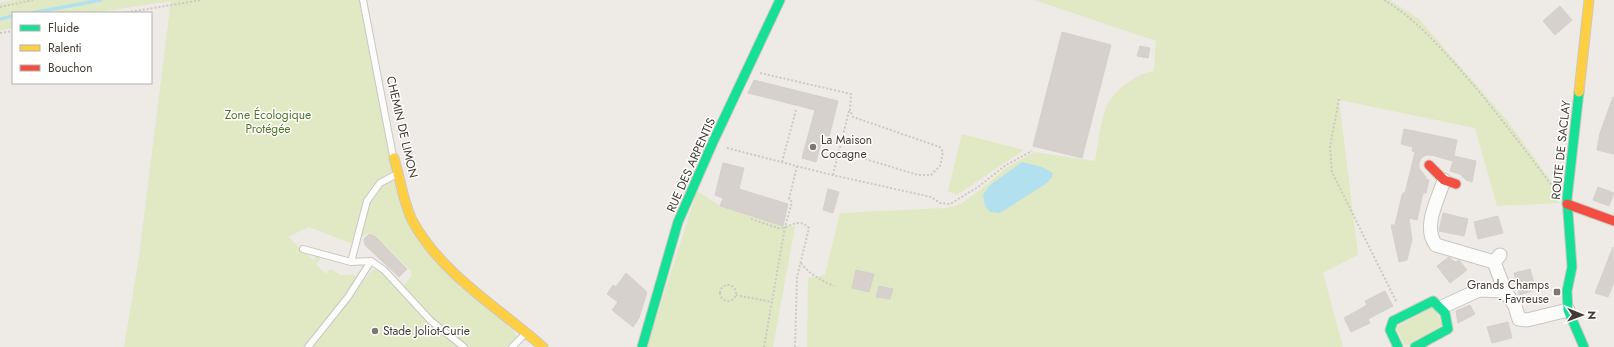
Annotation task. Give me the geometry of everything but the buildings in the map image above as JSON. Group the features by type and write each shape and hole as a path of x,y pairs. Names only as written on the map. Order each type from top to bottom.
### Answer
{"street":[{"name":"RUE DES ARPENTIS","path":"642,347 678,222 713,142 780,0"},
{"name":"ROUTE DE SACLAY","path":"1584,347 1568,310 1567,290 1572,267 1567,202 1589,0"},
{"name":"CHEMIN DE LIMON","path":"394,158 412,218 427,244 471,287 527,332 542,347"},
{"path":"1430,165 1450,182 1429,225 1431,238 1436,245 1497,259 1505,291 1515,306 1519,319 1527,320 1568,310"},
{"path":"1567,202 1614,221"},
{"path":"1442,307 1479,290 1505,291"},
{"path":"1398,347 1390,330 1393,321 1433,301 1442,307 1449,320 1448,329 1415,347"}],"lane":[{"name":"CHEMIN DE LIMON","path":"363,0 394,158"},
{"path":"351,262 367,201 380,183 399,173"},
{"path":"303,249 351,262 371,261 384,270 431,321 464,347"},
{"path":"308,347 348,297 371,261"},
{"path":"512,347 527,332"}],"path":[{"path":"0,7 33,0"},
{"path":"130,12 202,0"},
{"path":"1384,0 1403,11 1426,32 1490,104 1557,193 1567,202"},
{"path":"0,33 12,31"},
{"path":"748,68 761,73 851,94 850,110 833,175"},
{"path":"1339,99 1330,147 1332,172 1402,316"},
{"path":"782,162 796,110"},
{"path":"839,151 918,175 931,175 940,166 943,152 940,147 853,118 850,110"},
{"path":"713,142 723,147 833,175 931,197 940,203 950,204 978,187 1006,166 1032,151"},
{"path":"764,347 792,202 789,199 797,166"},
{"path":"751,219 778,228 786,227 795,223 806,225 809,228 796,291 795,347"},
{"path":"801,263 807,271 816,278 834,286"},
{"path":"727,285 730,285 735,289 736,295 728,301 722,297 721,289 727,285"},
{"path":"736,295 772,302"}],"green space":[{"name":"Zone Écologique Protégée","path":"13,0 359,0 393,172 372,186 391,177 409,220 508,321 517,337 506,347 469,347 433,319 403,286 411,277 411,271 383,243 378,243 379,239 375,235 368,233 352,244 309,227 288,237 313,260 317,255 321,259 316,264 326,274 328,270 333,270 341,275 353,275 356,277 353,294 373,269 377,271 381,270 429,321 458,347 124,347 139,257 171,1 100,12 12,12 12,28 0,31 0,3"},
{"path":"1034,0 1390,0 1419,19 1506,119 1556,188 1559,203 1497,206 1475,128 1339,100 1358,255 1323,273 1343,347 807,347 808,278 825,275 840,213 945,208 959,205 979,191 1006,168 1034,152 1095,161 1102,122 1108,103 1125,84 1139,76 1154,71 1156,41"},
{"path":"962,134 1024,150 957,195 948,191"},
{"path":"697,191 720,206 783,226 795,226 773,347 647,347"},
{"path":"1433,307 1443,325 1407,346 1404,344 1396,327"}],"water":[{"path":"1022,162 1042,167 1053,173 1052,177 1047,183 1000,213 990,212 985,206 983,195 990,185"}],"waterway":[{"path":"37,12 101,0"},
{"path":"0,19 12,16"}],"traffic: fast":[{"path":"642,347 678,222 713,142 780,0"},
{"path":"1579,92 1567,199 1572,267 1567,291 1568,310 1584,347"},
{"path":"1398,347 1390,330 1393,321 1433,301 1445,313 1448,329 1415,347"}],"traffic: slow":[{"path":"1579,92 1589,0"},
{"path":"394,158 404,197 412,220 438,257 472,289 543,347"}],"traffic: jam":[{"path":"1429,165 1444,180 1456,184"},
{"path":"1567,204 1614,221"}],"place":[{"name":"La Maison Cocagne","path":"813,147"},
{"name":"Grands Champs - Favreuse","path":"1557,292"},
{"name":"Stade Joliot-Curie","path":"375,331"}]}
